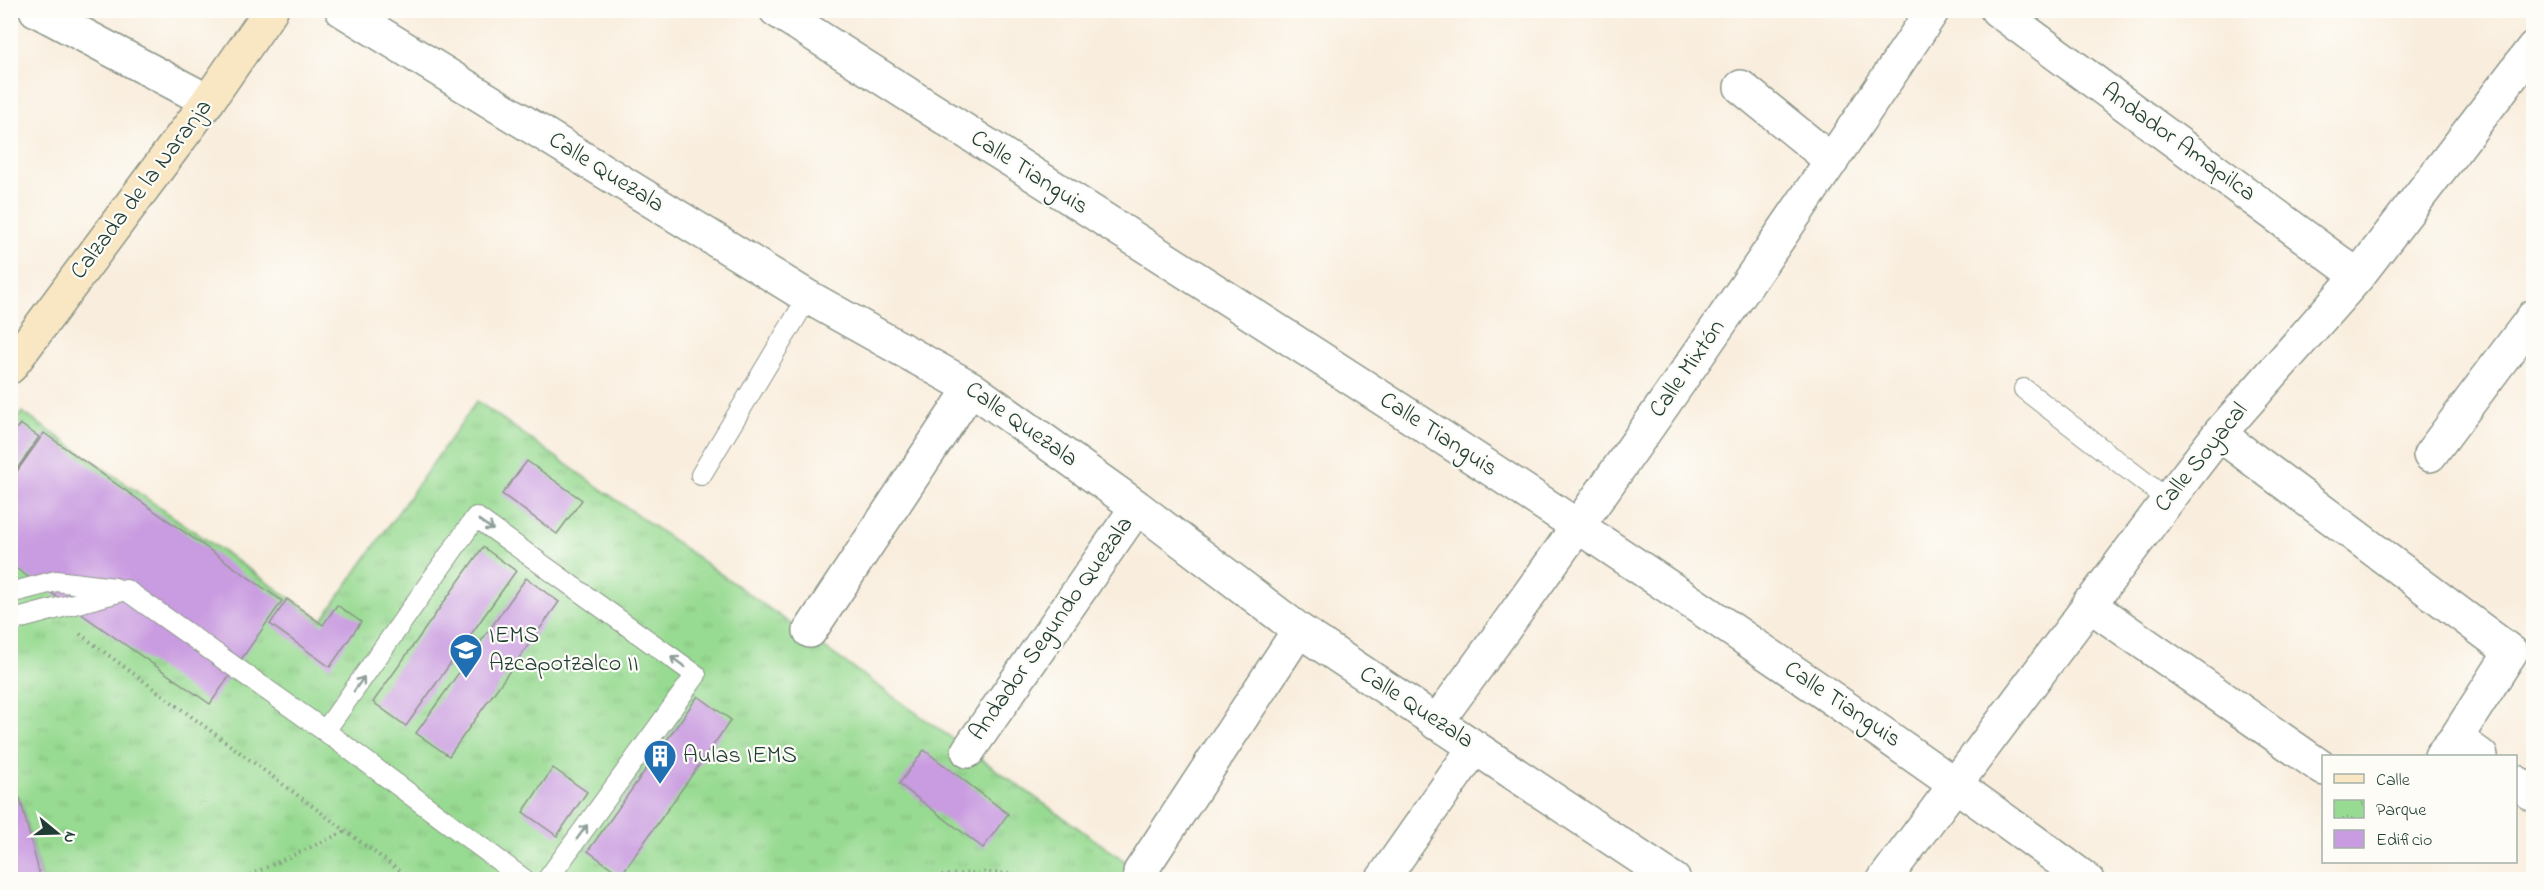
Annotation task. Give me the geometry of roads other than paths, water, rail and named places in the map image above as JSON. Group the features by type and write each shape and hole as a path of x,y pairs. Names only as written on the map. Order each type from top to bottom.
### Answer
{"main road":[{"name":"Calzada de la Naranja","path":"10,367 208,101 271,10"},
{"path":"10,337 57,303"}],"street":[{"path":"36,10 208,101"},
{"name":"Calle Quezala","path":"342,10 808,297 971,388 1137,507 1299,630 1475,747 1637,869 1674,879"},
{"name":"Calle Tianguis","path":"776,10 1580,526 1954,782 2087,879"},
{"name":"Calle Mixtón","path":"1436,723 1580,526 1832,161 1933,10"},
{"name":"Andador Amapilca","path":"1997,10 2358,276"},
{"name":"Calle Soyacal","path":"1884,879 2088,604 2219,434 2358,276 2534,46"},
{"path":"1741,87 1832,161"},
{"path":"2430,455 2534,316"},
{"path":"810,631 971,388"},
{"path":"2219,434 2511,652 2459,750"},
{"name":"Andador Segundo Quezala","path":"968,751 1137,507"},
{"path":"2088,604 2322,768"},
{"path":"1140,872 1299,630"},
{"path":"1382,879 1475,747"},
{"path":"2517,783 2534,795"}],"lane":[{"path":"701,475 808,297"},
{"path":"2024,389 2168,500"},
{"path":"325,731 476,517 696,675 547,879"},
{"path":"10,593 56,581 126,590 325,731 525,879"},
{"path":"10,621 126,590"}],"place":[{"name":"IEMS Azcapotzalco II","path":"466,679"},
{"name":"Aulas IEMS","path":"660,785"}]}
